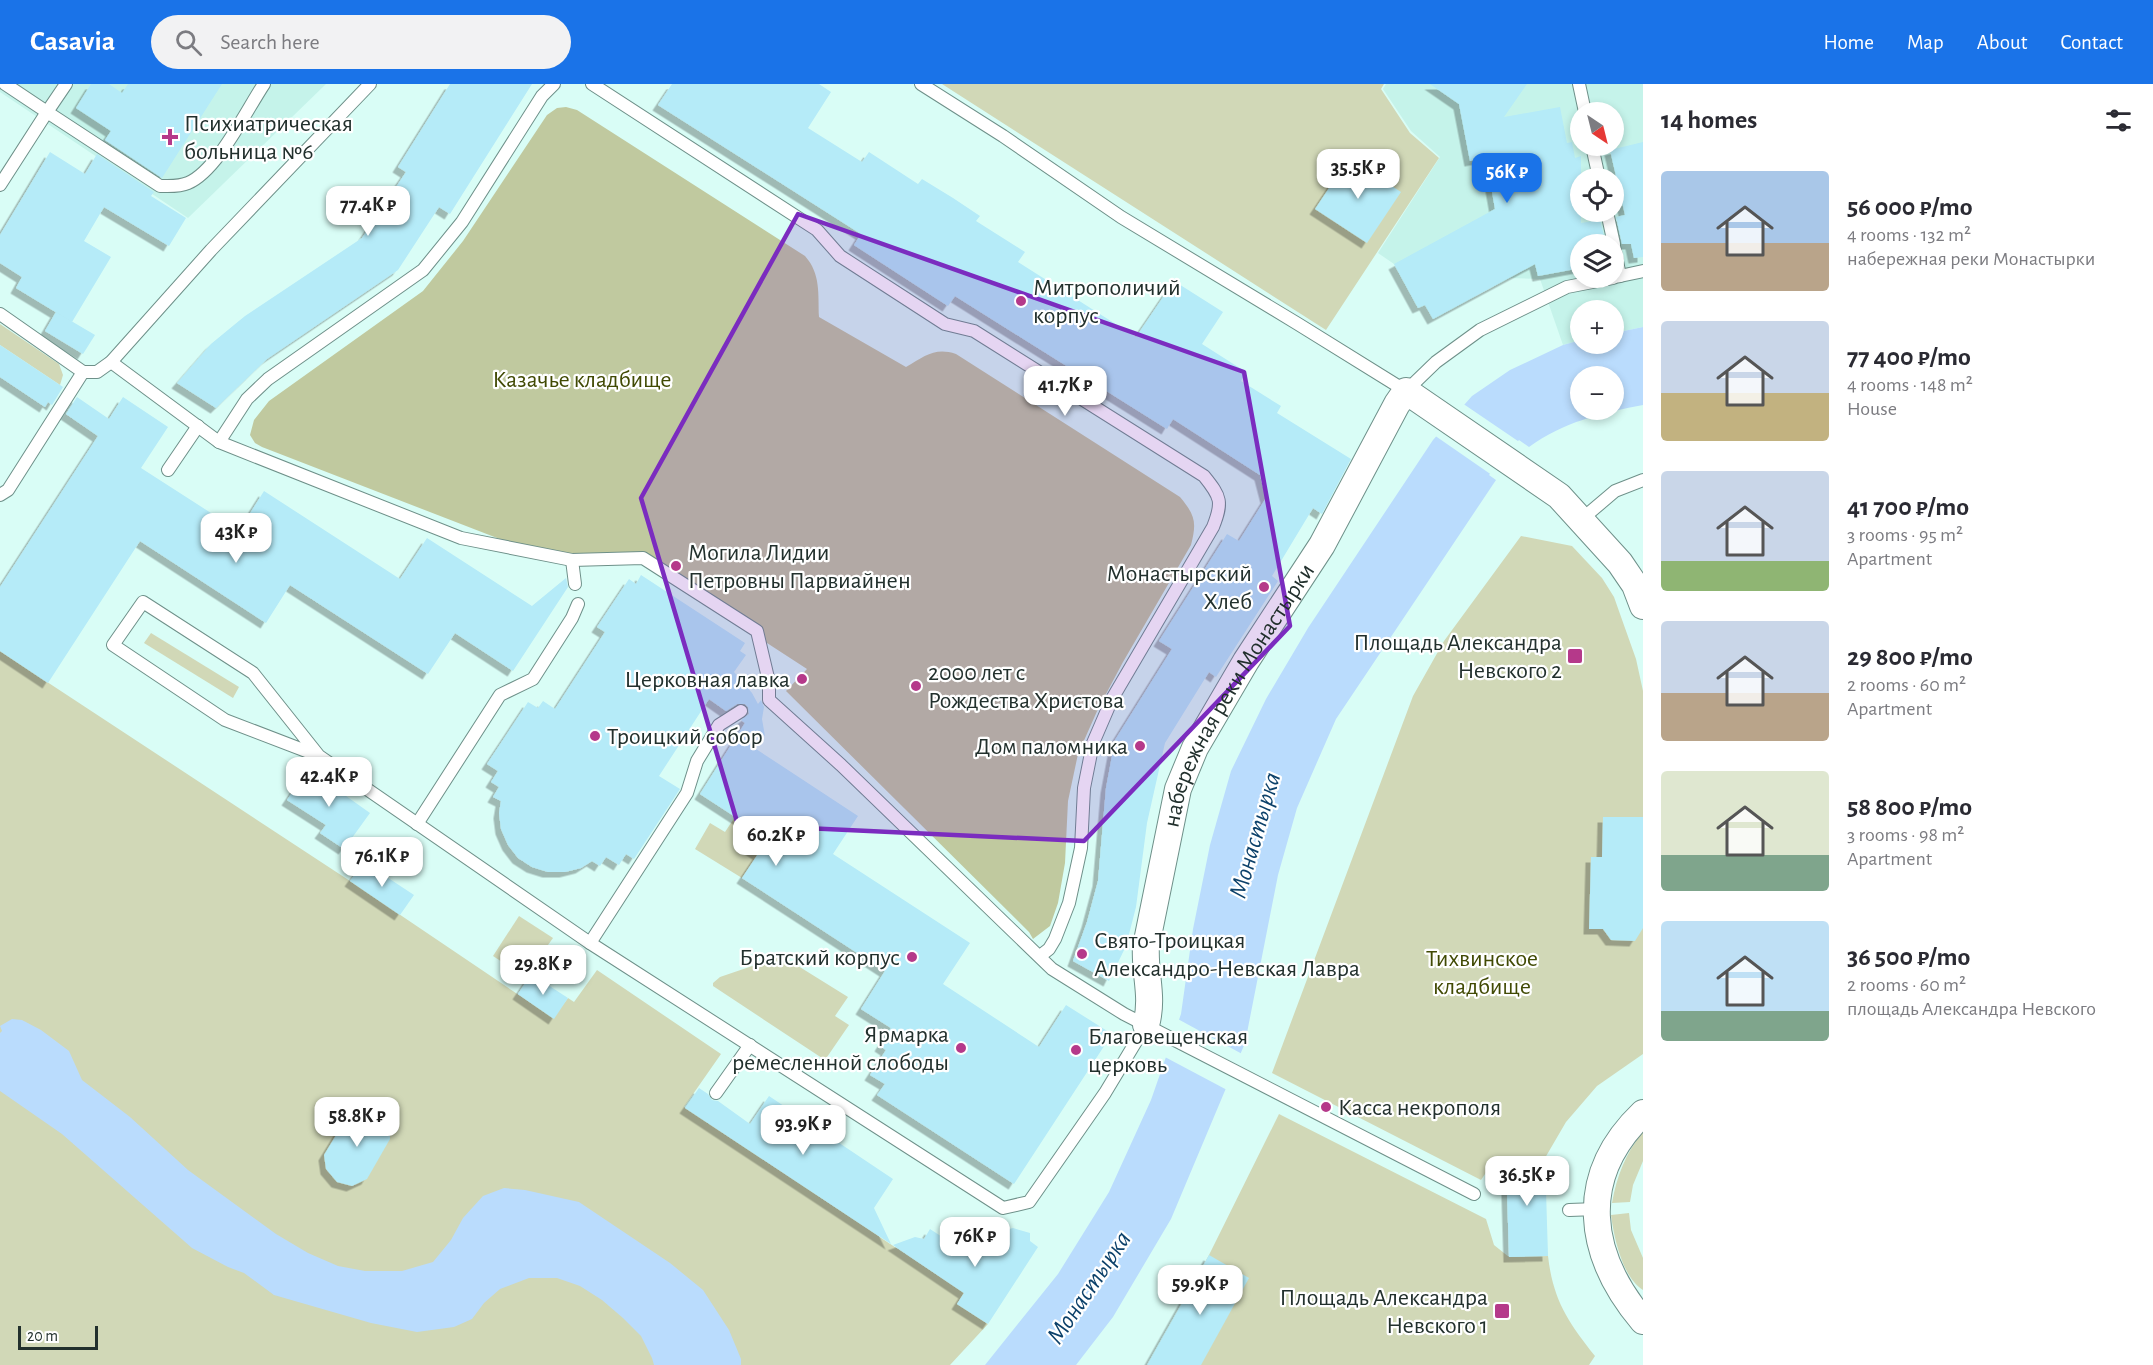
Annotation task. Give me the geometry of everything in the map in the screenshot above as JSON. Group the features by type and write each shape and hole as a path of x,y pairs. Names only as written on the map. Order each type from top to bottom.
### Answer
{"street":[{"path":"1411,395 1559,496 1620,563 1640,591"},
{"name":"набережная реки Монастырки","path":"1157,1030 1150,1009 1145,963 1146,946 1176,799 1191,759 1246,661 1322,545 1397,404 1411,395"},
{"path":"1643,1113 1617,1142 1606,1162 1597,1209 1600,1244 1605,1262 1618,1288 1643,1322"}],"lane":[{"path":"5,84 160,186 177,187 189,183 213,164 264,84"},
{"path":"0,184 66,84"},
{"path":"0,314 83,372 97,372 111,362 211,250 370,84"},
{"path":"219,442 246,399 268,380 423,270 462,222 542,96 554,84"},
{"path":"592,84 817,230 840,256 945,324 974,331 1204,476 1216,491 1220,508 1213,526 1112,699 1093,743 1084,788 1081,848 1069,903 1055,939 1049,949 1040,956"},
{"path":"921,84 1003,136 1120,217 1411,395 1436,362 1480,330 1570,286"},
{"path":"1579,84 1583,102"},
{"path":"1624,275 1643,271"},
{"path":"111,362 219,442 461,538 572,560 643,558 757,631 769,682 764,702 849,774 1052,969 1124,1014 1474,1194"},
{"path":"0,495 8,490 83,372"},
{"path":"168,470 198,426"},
{"path":"1582,519 1615,491 1643,480"},
{"path":"572,560 575,584"},
{"path":"319,756 253,673 143,602 113,645 225,720 319,756 590,943 1003,1208 1029,1202 1105,1093 1157,1030"},
{"path":"417,824 500,694 533,679 572,618 578,604"},
{"path":"590,943 687,793 696,761 719,725 741,711"},
{"path":"716,1092 750,1045"},
{"path":"1569,1210 1597,1209"}],"highlighted area":[{"path":"798,214 1244,372 1290,626 1084,841 738,825 641,498"}],"shaded area":[{"name":"Психиатрическая больница №6","path":"0,84 326,84 188,218 0,92"},
{"path":"1386,84 1643,84 1643,327 1624,331 1624,300 1570,300 1570,343 1563,345 1540,279 1510,278 1494,286 1491,281 1473,290 1476,296 1433,319 1425,305 1418,308 1394,264 1378,253 1440,157 1411,131 1383,89"}],"green space":[{"path":"942,84 1384,84 1381,89 1410,133 1439,158 1326,330"},
{"name":"Казачье кладбище","path":"566,107 577,110 805,256 816,277 819,317 906,367 936,352 956,354 1180,497 1192,514 1194,530 1191,545 1123,662 1098,709 1078,754 1068,801 1065,863 1058,903 1050,926 1033,939 1029,932 786,691 807,669 645,564 528,550 262,447 255,443 250,435 254,420 269,401 423,291 463,241 547,115 557,108"},
{"path":"0,324 59,364 63,375 60,385 0,345"},
{"name":"Тихвинское кладбище","path":"1521,536 1572,546 1602,578 1614,597 1636,659 1643,691 1643,1054 1597,1086 1566,1122 1545,1158 1506,1159 1491,1165 1481,1180 1272,1073 1413,696 1444,641"},
{"path":"151,633 239,687 233,698 144,643"},
{"path":"0,651 350,881 553,1018 568,998 574,1002 597,970 721,1054 684,1107 964,1293 957,1304 988,1324 950,1365 0,1365"},
{"path":"735,817 757,831 758,854 742,878 695,849 710,823 725,832"},
{"path":"519,916 553,938 525,977 493,956"},
{"path":"782,956 848,997 835,1016 849,1025 825,1060 713,986 713,983 720,977"},
{"path":"1279,1114 1486,1219 1494,1245 1509,1257 1548,1256 1550,1272 1563,1310 1595,1356 1589,1365 1147,1365 1209,1255"},
{"path":"1643,1132 1643,1161 1633,1185 1630,1202 1612,1203 1623,1166"},
{"path":"1629,1213 1631,1230 1643,1258 1643,1290 1624,1266 1612,1224 1611,1215"}],"water":[{"name":"Монастырка","path":"1643,327 1643,405 1624,409 1624,366 1570,366 1570,420 1583,420 1542,438 1529,447 1519,440 1489,475 1496,480 1336,719 1297,808 1278,875 1245,1043 1171,1219 1113,1317 1076,1365 985,1365 1058,1274 1109,1192 1151,1100 1181,1014 1193,929 1210,845 1231,771 1266,699 1308,628 1433,440 1472,396 1510,370 1570,343 1570,354 1624,354 1624,331"},
{"path":"12,1019 22,1020 41,1030 69,1051 82,1080 130,1117 188,1170 276,1234 308,1253 338,1266 365,1271 402,1271 433,1262 451,1240 463,1218 483,1196 504,1188 525,1190 579,1202 670,1263 703,1290 729,1330 741,1359 741,1365 654,1365 641,1336 623,1318 602,1300 580,1286 557,1278 529,1278 500,1289 484,1303 472,1319 454,1327 417,1332 371,1323 274,1295 244,1273 192,1248 62,1134 0,1091 0,1033 2,1031 0,1026"}],"pier":[{"path":"1462,403 1531,450 1519,443 1493,475 1499,480 1434,435"},
{"path":"1176,1018 1244,1055 1229,1091 1163,1056"}],"building":[{"path":"91,84 109,84 122,93 128,84 222,84 162,178 105,140 111,131 76,108"},
{"path":"450,84 532,84 450,214 439,207 398,270 267,359 216,408 177,383 211,344 245,316 362,238 406,172 398,167"},
{"name":"Митрополичий корпус","path":"672,84 819,84 831,92 808,128 862,162 869,152 918,184 922,179 953,198 980,216 976,221 1025,252 1018,262 1136,337 1174,281 1223,312 1202,344 1246,372 1241,381 1281,406 1277,413 1351,459 1322,514 1313,508 1272,576 1278,581 1216,677 1209,672 1165,743 1147,823 1136,907 1126,946 1109,981 1073,961 1098,881 1106,788 1115,740 1172,649 1159,641 1227,534 1239,541 1266,498 1260,475 1173,419 1167,429 955,296 948,306 854,245 861,234 658,105"},
{"path":"1430,84 1527,84 1504,117 1560,107 1567,143 1570,142 1570,156 1575,158 1581,156 1581,168 1570,168 1570,222 1600,222 1604,234 1570,234 1570,270 1538,276 1535,264 1433,319 1425,305 1418,308 1394,264 1495,209 1486,158 1470,161 1459,104"},
{"path":"1643,142 1643,257 1634,258 1631,244 1624,244 1624,234 1620,234 1617,222 1624,222 1625,215 1624,168 1614,168 1611,156 1624,156 1624,147"},
{"path":"50,152 85,174 97,154 154,192 151,196 186,218 169,246 104,207 84,241 111,257 72,322 16,288 22,277 0,263 0,235"},
{"path":"1349,158 1401,192 1367,243 1315,209"},
{"path":"56,312 95,335 83,354 45,331"},
{"path":"0,345 63,387 52,405 48,402 45,407 0,377"},
{"path":"77,397 109,419 123,397 168,427 141,468 239,531 264,491 400,579 427,538 532,606 566,578 568,587 513,671 455,633 428,674 290,585 266,623 140,541 48,683 0,651 0,587 98,436 66,414"},
{"path":"641,575 745,643 740,651 746,655 734,672 758,704 761,700 764,707 762,719 765,736 759,732 756,749 858,816 833,854 970,943 943,984 1039,1047 1066,1005 1112,1034 1014,1184 877,1095 885,1084 870,1075 886,1050 880,1046 891,1028 861,1009 885,971 742,878 758,854 747,847 757,831 700,794 745,723 741,720 749,714 745,704 737,704 726,711 709,699 659,776 680,789 634,859 626,854 619,865 606,857 600,866 592,861 581,868 565,872 548,872 532,867 518,858 508,845 501,829 499,813 501,801 493,797 499,787 491,782 498,771 487,764 528,702 538,708 543,701 555,709 605,632 597,627 629,579 636,584"},
{"path":"309,767 327,778 325,781 370,813 344,849 320,833 326,825 287,800"},
{"path":"1603,817 1643,817 1643,928 1635,941 1611,940 1603,929 1589,929 1591,857 1602,857"},
{"path":"364,862 414,895 400,915 350,881"},
{"path":"531,974 568,998 554,1019 518,994"},
{"path":"699,1088 712,1100 718,1101 750,1124 769,1096 893,1179 874,1208 891,1244 685,1108"},
{"path":"362,1109 389,1124 390,1139 367,1179 352,1186 337,1182 326,1169 324,1155 347,1117"},
{"path":"1506,1158 1545,1158 1548,1256 1509,1257"},
{"path":"1013,1228 1030,1233 1030,1241 1038,1247 988,1324 957,1304 964,1293 893,1245 915,1237 924,1239 930,1229 968,1254 993,1249 1006,1230"},
{"path":"1209,1255 1249,1278 1201,1365 1147,1365"}],"place":[{"name":"Психиатрическая больница №6","path":"170,137"},
{"name":"Митрополичий корпус","path":"1021,301"},
{"name":"Могила Лидии Петровны Парвиайнен","path":"676,566"},
{"name":"Монастырский Хлеб","path":"1264,587"},
{"name":"Площадь Александра Невского 2","path":"1575,656"},
{"name":"Церковная лавка","path":"802,679"},
{"name":"2000 лет с Рождества Христова","path":"916,686"},
{"name":"Троицкий собор","path":"595,736"},
{"name":"Дом паломника","path":"1140,746"},
{"name":"Свято-Троицкая Александро-Невская Лавра","path":"1082,954"},
{"name":"Братский корпус","path":"912,957"},
{"name":"Ярмарка ремесленной слободы","path":"961,1048"},
{"name":"Благовещенская церковь","path":"1076,1050"},
{"name":"Касса некрополя","path":"1326,1107"},
{"name":"Площадь Александра Невского 1","path":"1502,1311"}]}
